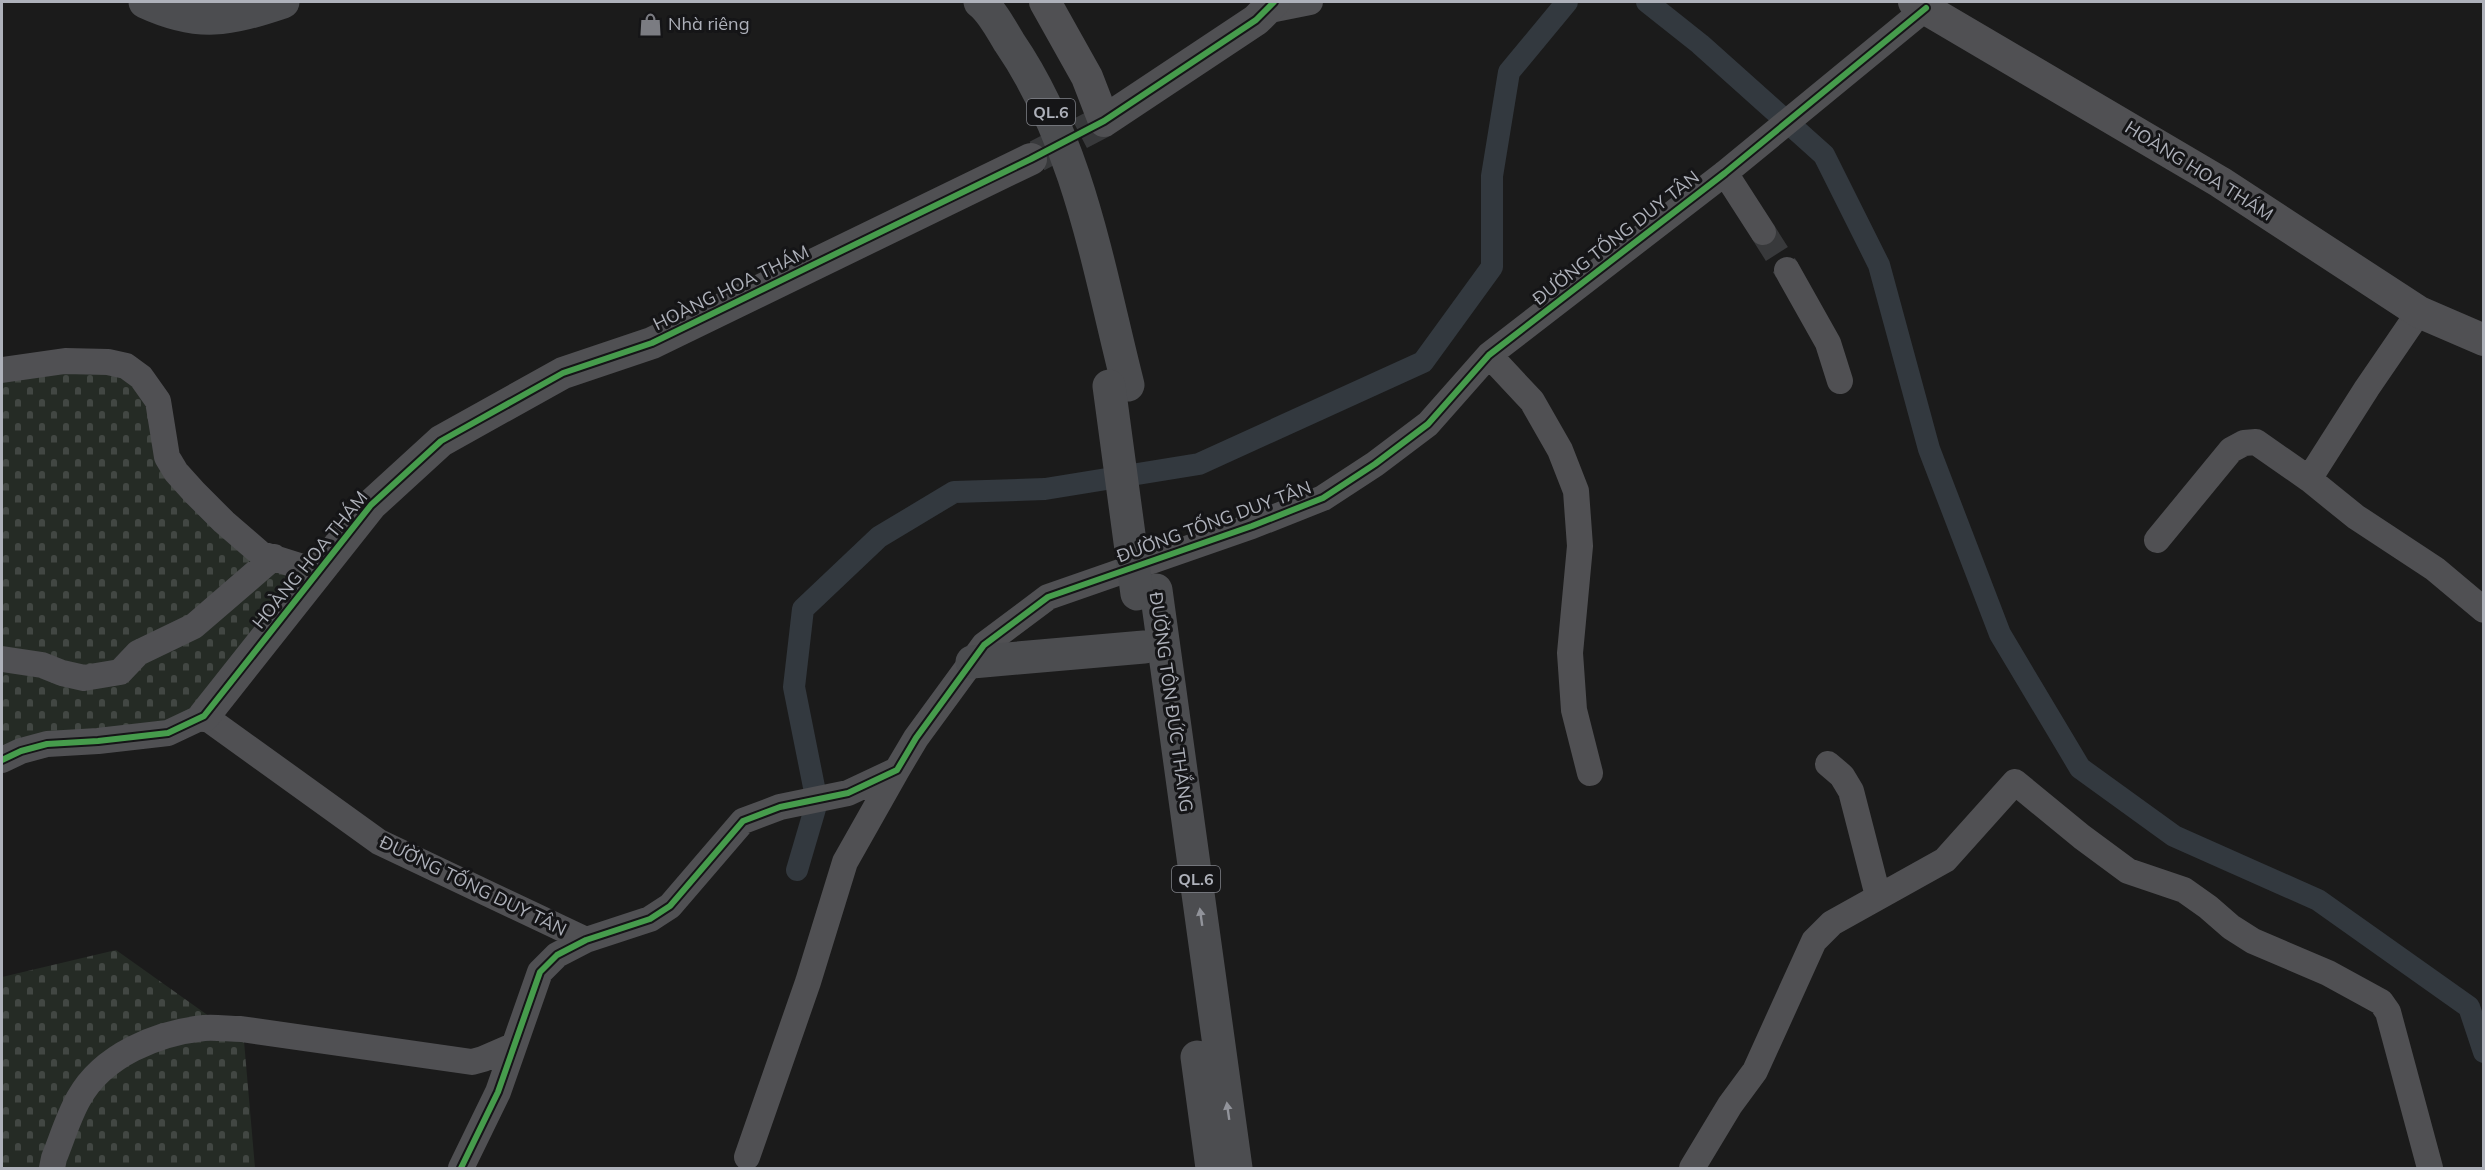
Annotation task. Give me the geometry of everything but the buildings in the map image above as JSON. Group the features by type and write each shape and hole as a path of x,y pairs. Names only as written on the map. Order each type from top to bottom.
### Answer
{"highway":[{"path":"145,2 191,18 216,19 241,16 283,2"},
{"name":"ĐƯỜNG TÔN ĐỨC THẮNG","path":"980,2 1016,52 1050,111 1073,169 1091,238 1119,385 1147,592 1236,1168"},
{"name":"ĐƯỜNG TÔN ĐỨC THẮNG","path":"1147,592 1144,647 1212,1168"},
{"path":"972,662 1144,647"}],"street":[{"path":"1045,2 1087,77 1104,121 1246,26 1270,6 1310,2"},
{"name":"ĐƯỜNG TỐNG DUY TÂN","path":"204,716 379,842 586,940 650,920 670,906 743,821 780,807 849,793 897,770 915,738 984,645 1048,597 1252,526 1323,498 1376,464 1428,424 1489,355 1756,147 1841,77 1920,5"},
{"name":"HOÀNG HOA THÁM","path":"1920,5 2220,182 2419,312 2484,340"},
{"name":"HOÀNG HOA THÁM","path":"2,760 21,751 47,744 168,733 204,716 371,505 441,441 563,373 652,343 1031,159"},
{"path":"1725,172 1763,232"},
{"path":"1787,270 1828,343 1840,381"},
{"path":"2309,479 2419,312"},
{"path":"1489,355 1532,401 1560,450 1576,491 1580,546 1570,653 1574,710 1590,772"},
{"path":"2,370 65,361 108,362 126,366 141,377 158,401 167,457 176,472 201,499 261,554 318,572"},
{"path":"2157,540 2231,450 2244,443 2256,442 2309,479 2356,517 2435,569 2484,610"},
{"path":"2,659 42,665 84,678 120,672 138,653 194,626 274,557"},
{"path":"1828,764 1842,776 1851,791 1878,896"},
{"path":"747,1157 808,982 845,862 897,770"},
{"path":"1692,1168 1730,1105 1755,1071 1814,941 1832,923 1945,860 2013,782 2017,782 2082,837 2128,871 2184,890 2230,927 2253,941 2328,973 2380,1002 2388,1012 2430,1168"},
{"path":"461,1168 498,1092 540,972 557,955 586,940"},
{"path":"52,1168 78,1099 90,1083 127,1052 160,1037 206,1028 241,1029 472,1062 513,1046"}],"green space":[{"path":"126,366 194,492 313,579 204,716 129,737 2,746 2,379"},
{"path":"116,950 244,1041 255,1168 2,1168 2,977"}],"waterway":[{"path":"797,870 817,802 794,687 803,609 879,537 954,492 1045,489 1199,464 1423,362 1492,267 1492,176 1509,72 1567,2"},
{"path":"1647,2 1700,44 1824,155 1879,265 1929,449 2000,634 2080,768 2174,836 2318,900 2469,1007 2484,1052"}],"tunnel":[{"path":"1037,156 1104,121"},
{"path":"1763,232 1787,270"}],"cycle path":[{"path":"2,760 21,751 47,744 168,733 204,716 371,505 441,441 563,373 652,343 1031,159 1104,121 1256,20 1274,2"},
{"path":"461,1168 498,1092 540,972 557,955 586,940 650,919 670,906 743,821 780,807 848,793 897,770 916,738 984,645 1048,597 1252,526 1323,498 1375,464 1428,424 1489,355 1725,173 1926,8"}],"place":[{"name":"Nhà riêng","path":"650,24"}]}
